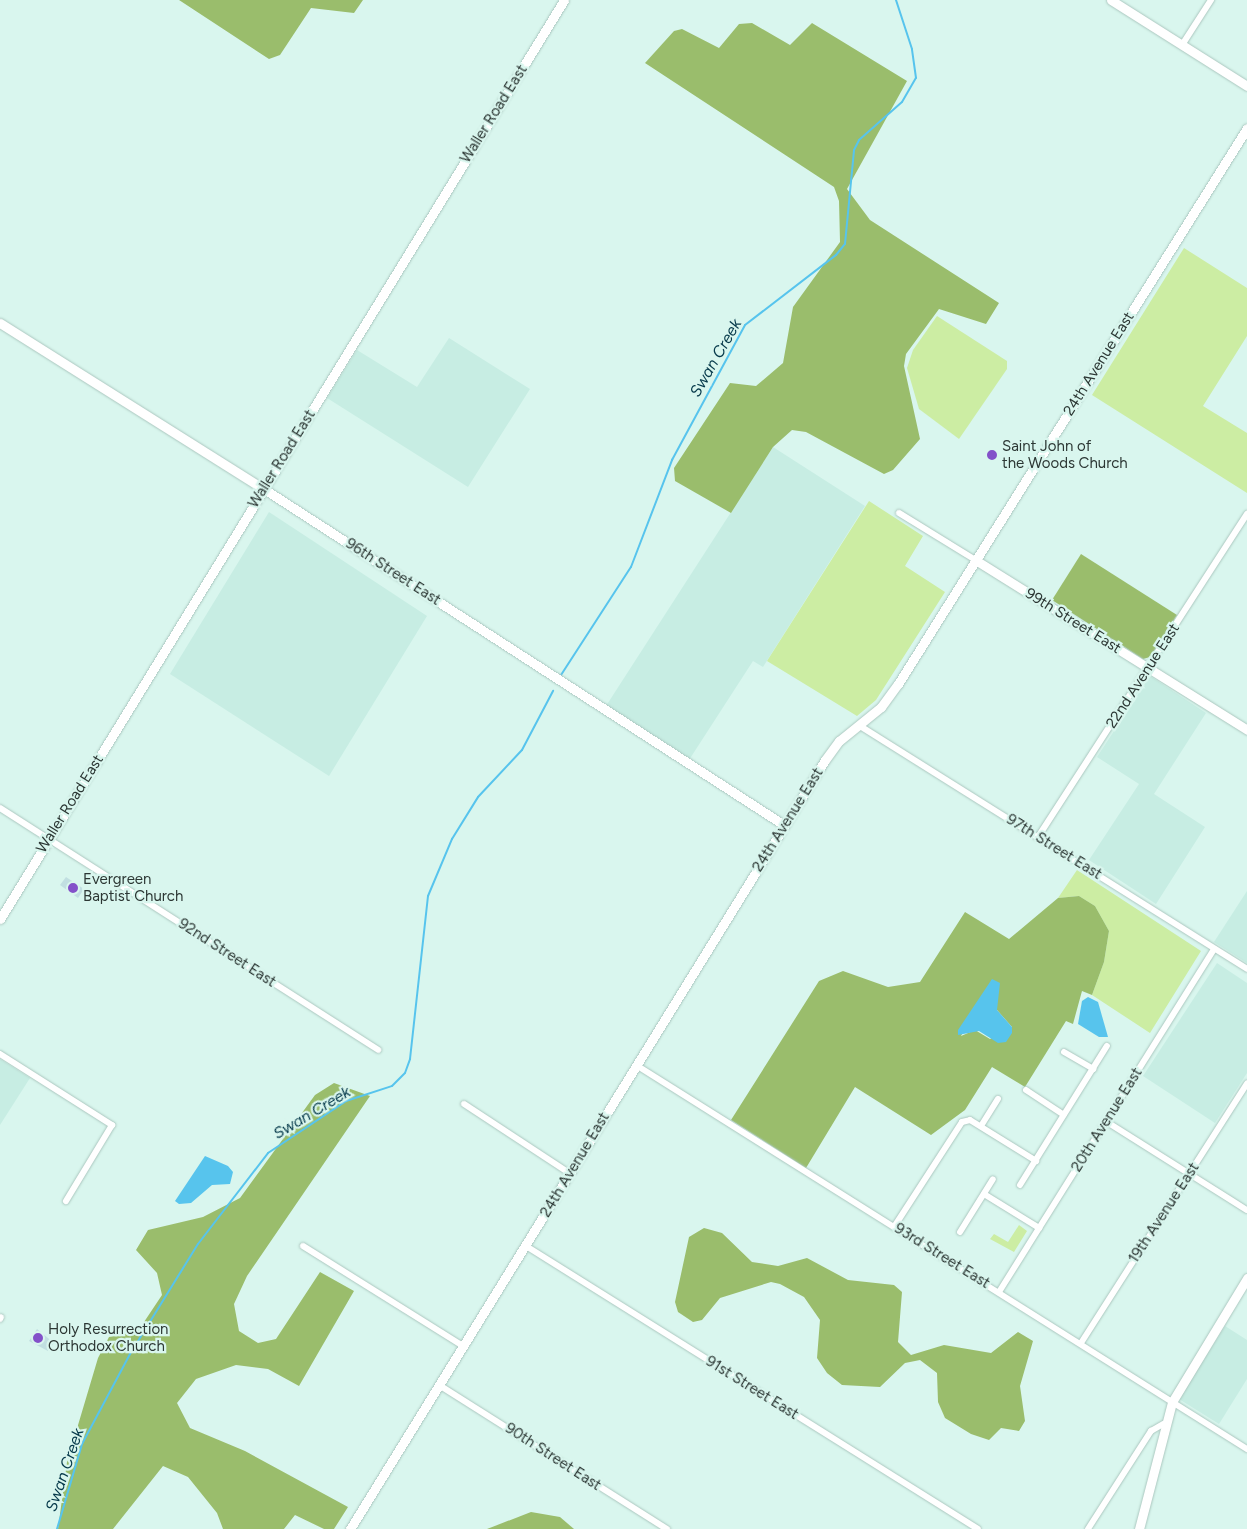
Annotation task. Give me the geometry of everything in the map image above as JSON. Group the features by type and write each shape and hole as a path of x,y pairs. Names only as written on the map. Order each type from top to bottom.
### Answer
{"street":[{"name":"Waller Road East","path":"0,919 564,0"},
{"path":"1111,0 1247,86"},
{"path":"1182,45 1210,0"},
{"name":"24th Avenue East","path":"350,1529 784,825 839,742 860,726 887,700 977,561 1247,128"},
{"name":"96th Street East","path":"0,323 264,488 784,825"},
{"name":"99th Street East","path":"899,513 1247,730"},
{"name":"22nd Avenue East","path":"1038,837 1247,514"},
{"name":"97th Street East","path":"860,726 1247,969"},
{"name":"92nd Street East","path":"0,808 378,1050"},
{"name":"20th Avenue East","path":"999,1292 1214,948"},
{"path":"1020,1185 1107,1046"},
{"path":"1064,1052 1092,1069"},
{"path":"0,1054 112,1125 66,1200"},
{"name":"93rd Street East","path":"636,1065 1247,1448"},
{"name":"19th Avenue East","path":"1081,1343 1247,1083"},
{"path":"1026,1090 1064,1115"},
{"path":"981,1126 998,1099"},
{"path":"464,1104 569,1173"},
{"path":"894,1227 959,1124 970,1120 1036,1161"},
{"path":"1106,1122 1247,1210"},
{"path":"960,1232 993,1179"},
{"path":"984,1194 1039,1228"},
{"path":"303,1246 463,1346"},
{"name":"91st Street East","path":"526,1246 978,1529"},
{"path":"1139,1529 1163,1424 1172,1402 1247,1278"},
{"name":"90th Street East","path":"439,1385 667,1529"},
{"path":"1088,1529 1151,1431 1163,1424"}],"shaded area":[{"path":"449,338 530,389 468,487 327,398 357,350 417,387"},
{"path":"773,447 865,506 763,667 753,661 689,760 606,706"},
{"path":"269,512 427,616 329,776 170,674"},
{"path":"1150,676 1206,713 1154,794 1205,827 1156,904 1089,860 1139,784 1097,757"},
{"path":"1247,891 1247,963 1214,942"},
{"path":"1217,963 1247,983 1247,1073 1215,1123 1143,1076"},
{"path":"0,1059 30,1078 0,1125"},
{"path":"1225,1326 1247,1340 1247,1379 1219,1424 1179,1399"}],"green space":[{"path":"179,0 363,0 354,13 311,8 280,55 269,59"},
{"path":"752,23 790,45 812,23 907,81 847,189 870,220 999,303 986,324 939,309 906,354 904,366 920,439 893,470 884,474 806,432 792,430 773,447 731,513 675,481 674,468 730,383 756,386 783,363 793,307 840,242 839,201 834,187 645,63 674,31 682,29 719,48 739,24"},
{"path":"1184,248 1247,288 1247,336 1203,406 1247,433 1247,493 1092,395"},
{"path":"937,316 1007,361 1007,369 959,439 919,409 907,368 913,350"},
{"path":"869,501 923,536 905,566 945,592 876,700 857,716 767,661"},
{"path":"1081,554 1177,615 1150,657 1143,659 1052,600"},
{"path":"1077,870 1201,951 1150,1033 1092,995 1104,962 1109,931 1095,906 1079,896 1058,898"},
{"path":"1079,896 1095,906 1109,931 1104,962 1092,995 1082,991 1073,1024 1066,1021 1025,1087 992,1067 965,1110 931,1135 855,1087 806,1168 731,1120 819,981 843,971 888,987 920,982 965,912 1009,939 1058,898","holes":["992,980 997,1010 1012,1027 990,1039 975,1030 961,1036"]},
{"path":"334,1083 370,1096 247,1276 234,1304 239,1331 258,1343 276,1339 320,1272 354,1291 299,1386 268,1369 236,1365 196,1379 177,1403 190,1428 245,1451 348,1507 334,1529 324,1529 295,1515 284,1529 223,1529 217,1513 188,1477 163,1466 113,1529 58,1529 67,1462 98,1358 109,1337 138,1331 162,1295 157,1273 136,1250 148,1230 203,1217 240,1198 315,1095"},
{"path":"1019,1225 1027,1231 1014,1252 990,1239 994,1234 1008,1242"},
{"path":"704,1228 722,1233 752,1262 778,1266 807,1258 848,1280 894,1285 902,1292 898,1342 911,1355 944,1345 991,1353 1018,1332 1033,1341 1020,1386 1025,1421 1019,1431 1001,1428 989,1440 971,1434 945,1418 938,1402 937,1373 920,1360 905,1363 880,1387 842,1385 827,1373 817,1358 820,1320 804,1297 780,1284 771,1282 720,1298 702,1320 693,1322 678,1312 675,1302 689,1237"},
{"path":"531,1512 560,1517 574,1529 487,1529"}],"water":[{"path":"992,979 1000,983 997,1010 1012,1027 1012,1033 1006,1042 998,1043 979,1031 958,1035 958,1030"},
{"path":"1088,997 1098,1002 1108,1037 1099,1037 1078,1024 1082,1001"},
{"path":"205,1156 228,1166 233,1172 230,1184 212,1185 191,1203 179,1204 175,1201"}],"building":[{"name":"Evergreen Baptist Church","path":"66,877 84,889 78,898 60,885"},
{"name":"Holy Resurrection Orthodox Church","path":"37,1329 54,1343 48,1351 29,1341"}],"waterway":[{"name":"Swan Creek","path":"561,675 631,567 672,460 745,325 836,255 845,244 854,150 859,140 902,102 916,78 912,49 896,0"},
{"name":"Swan Creek","path":"57,1529 82,1444 130,1354 198,1244 268,1153 346,1101 392,1086 405,1073 410,1059 428,896 452,839 478,797 522,750 553,691"}],"place":[{"name":"Saint John of the Woods Church","path":"992,455"},
{"name":"Evergreen Baptist Church","path":"73,888"},
{"name":"Holy Resurrection Orthodox Church","path":"38,1338"}]}
